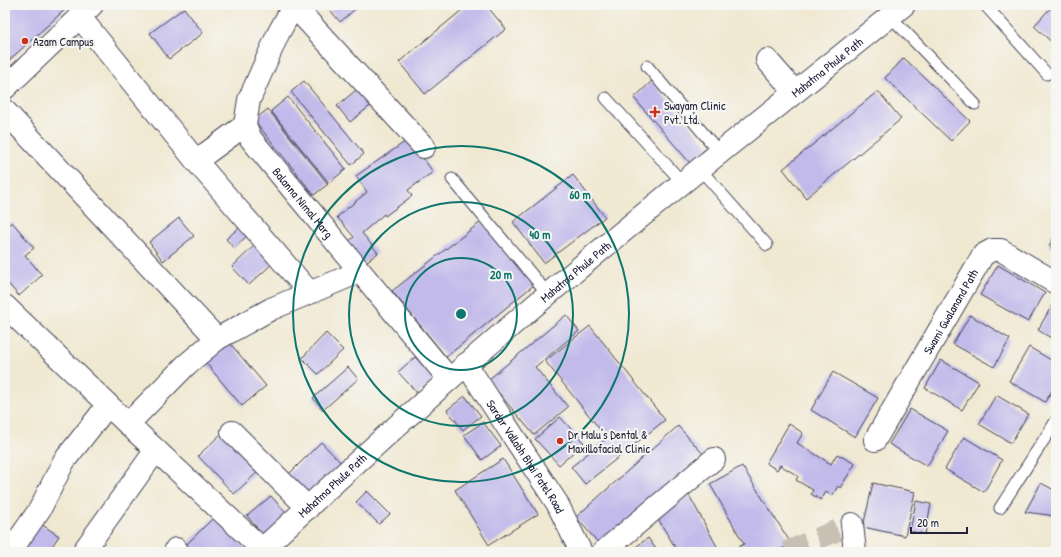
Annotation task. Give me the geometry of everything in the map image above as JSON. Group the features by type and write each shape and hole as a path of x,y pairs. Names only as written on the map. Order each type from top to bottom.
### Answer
{"street":[{"path":"196,161 245,125 248,100 278,34 294,5 424,147"},
{"name":"Mahatma Phule Path","path":"261,550 449,379 548,294 699,168 897,10"},
{"path":"5,88 85,11 196,161 310,293"},
{"path":"767,60 794,92"},
{"path":"5,111 217,339"},
{"name":"Balanna Nimal Marg","path":"245,125 252,139 359,272 449,379"},
{"name":"Swami Gwalanand Path","path":"875,440 983,255 992,250 1001,250 1056,283"},
{"path":"128,424 186,365 217,339 271,310 359,272"},
{"path":"5,306 261,550"},
{"name":"Sardar Vallabh Bhai Patel Road","path":"466,364 557,503 581,552"},
{"path":"10,552 40,509 64,461 108,405"},
{"path":"232,432 308,508"},
{"path":"83,552 156,450"},
{"path":"603,552 714,459"}],"lane":[{"path":"985,5 1047,74"},
{"path":"897,10 975,104"},
{"path":"647,66 719,152"},
{"path":"606,98 682,182"},
{"path":"699,168 767,245"},
{"path":"452,179 548,294"},
{"path":"1000,508 1056,421"}],"building":[{"name":"Azam Campus","path":"13,5 70,5 5,64 5,12"},
{"path":"326,5 360,5 340,22"},
{"path":"468,5 486,5 506,29 425,94 399,62"},
{"path":"1053,5 1056,5 1056,46 1034,26"},
{"path":"184,8 203,33 169,59 150,33"},
{"path":"904,58 970,121 951,141 885,78"},
{"path":"304,81 364,154 351,165 291,92"},
{"path":"652,81 708,147 690,163 634,98"},
{"path":"362,85 375,102 350,122 337,106"},
{"path":"878,91 901,119 806,198 783,169"},
{"path":"288,97 346,169 329,183 271,111"},
{"path":"268,109 328,184 314,195 254,120"},
{"path":"409,139 433,172 408,190 412,196 385,216 384,214 362,233 378,253 359,267 343,246 354,237 337,217 367,192 356,176"},
{"path":"573,175 605,217 544,263 513,222"},
{"path":"179,218 194,236 163,261 149,242"},
{"path":"482,221 535,284 446,357 392,291"},
{"path":"12,222 34,248 25,255 42,275 19,296 5,280 5,227"},
{"path":"241,226 249,234 234,248 226,239"},
{"path":"1056,233 1056,250 1049,246"},
{"path":"256,244 273,263 249,285 232,267"},
{"path":"998,265 1045,293 1028,322 980,295"},
{"path":"1056,298 1056,341 1038,330"},
{"path":"566,315 579,331 535,367 568,407 534,435 488,380"},
{"path":"970,315 1010,339 994,367 953,344"},
{"path":"590,326 665,420 585,484 571,467 607,438 545,361"},
{"path":"326,333 343,350 318,374 302,358"},
{"path":"229,342 266,386 242,406 205,362"},
{"path":"1029,347 1056,363 1056,384 1045,402 1009,381"},
{"path":"415,357 435,378 418,394 398,372"},
{"path":"941,360 979,382 962,410 925,388"},
{"path":"348,367 358,379 323,410 313,398"},
{"path":"833,372 878,398 855,437 811,410"},
{"path":"996,395 1028,414 1011,443 979,424"},
{"path":"465,396 481,416 463,430 447,410"},
{"path":"910,409 948,431 927,466 889,444"},
{"name":"Dr Malu's Dental & Maxillofacial Clinic","path":"560,417 584,443 559,465 535,439"},
{"path":"483,422 501,446 482,460 464,435"},
{"path":"789,424 803,433 797,443 831,464 837,454 855,464 840,488 838,486 832,496 826,492 821,500 811,494 813,490 796,480 798,476 780,465 777,470 766,463"},
{"path":"678,426 704,455 601,546 576,517"},
{"path":"225,430 262,468 234,494 198,456"},
{"path":"964,437 1002,460 984,492 945,469"},
{"path":"321,442 345,467 306,504 283,480"},
{"path":"503,459 538,514 489,545 455,490"},
{"path":"742,466 792,545 773,552 729,552 744,544 710,484"},
{"path":"873,483 915,492 905,536 863,527"},
{"path":"1041,483 1056,491 1056,516 1025,512"},
{"path":"367,491 390,514 379,524 356,502"},
{"path":"689,495 720,552 678,552 655,514"},
{"path":"271,496 291,519 267,540 247,516"},
{"path":"916,501 931,504 925,534 910,531"},
{"path":"214,517 249,552 186,552 182,549"},
{"path":"38,522 59,536 48,552 19,552"},
{"path":"648,538 658,552 629,552"}],"tunnel":[{"path":"787,552 852,524"}],"place":[{"name":"Azam Campus","path":"25,41"},
{"name":"Swayam Clinic Pvt. Ltd.","path":"655,112"},
{"name":"Dr Malu's Dental & Maxillofacial Clinic","path":"560,441"}]}
